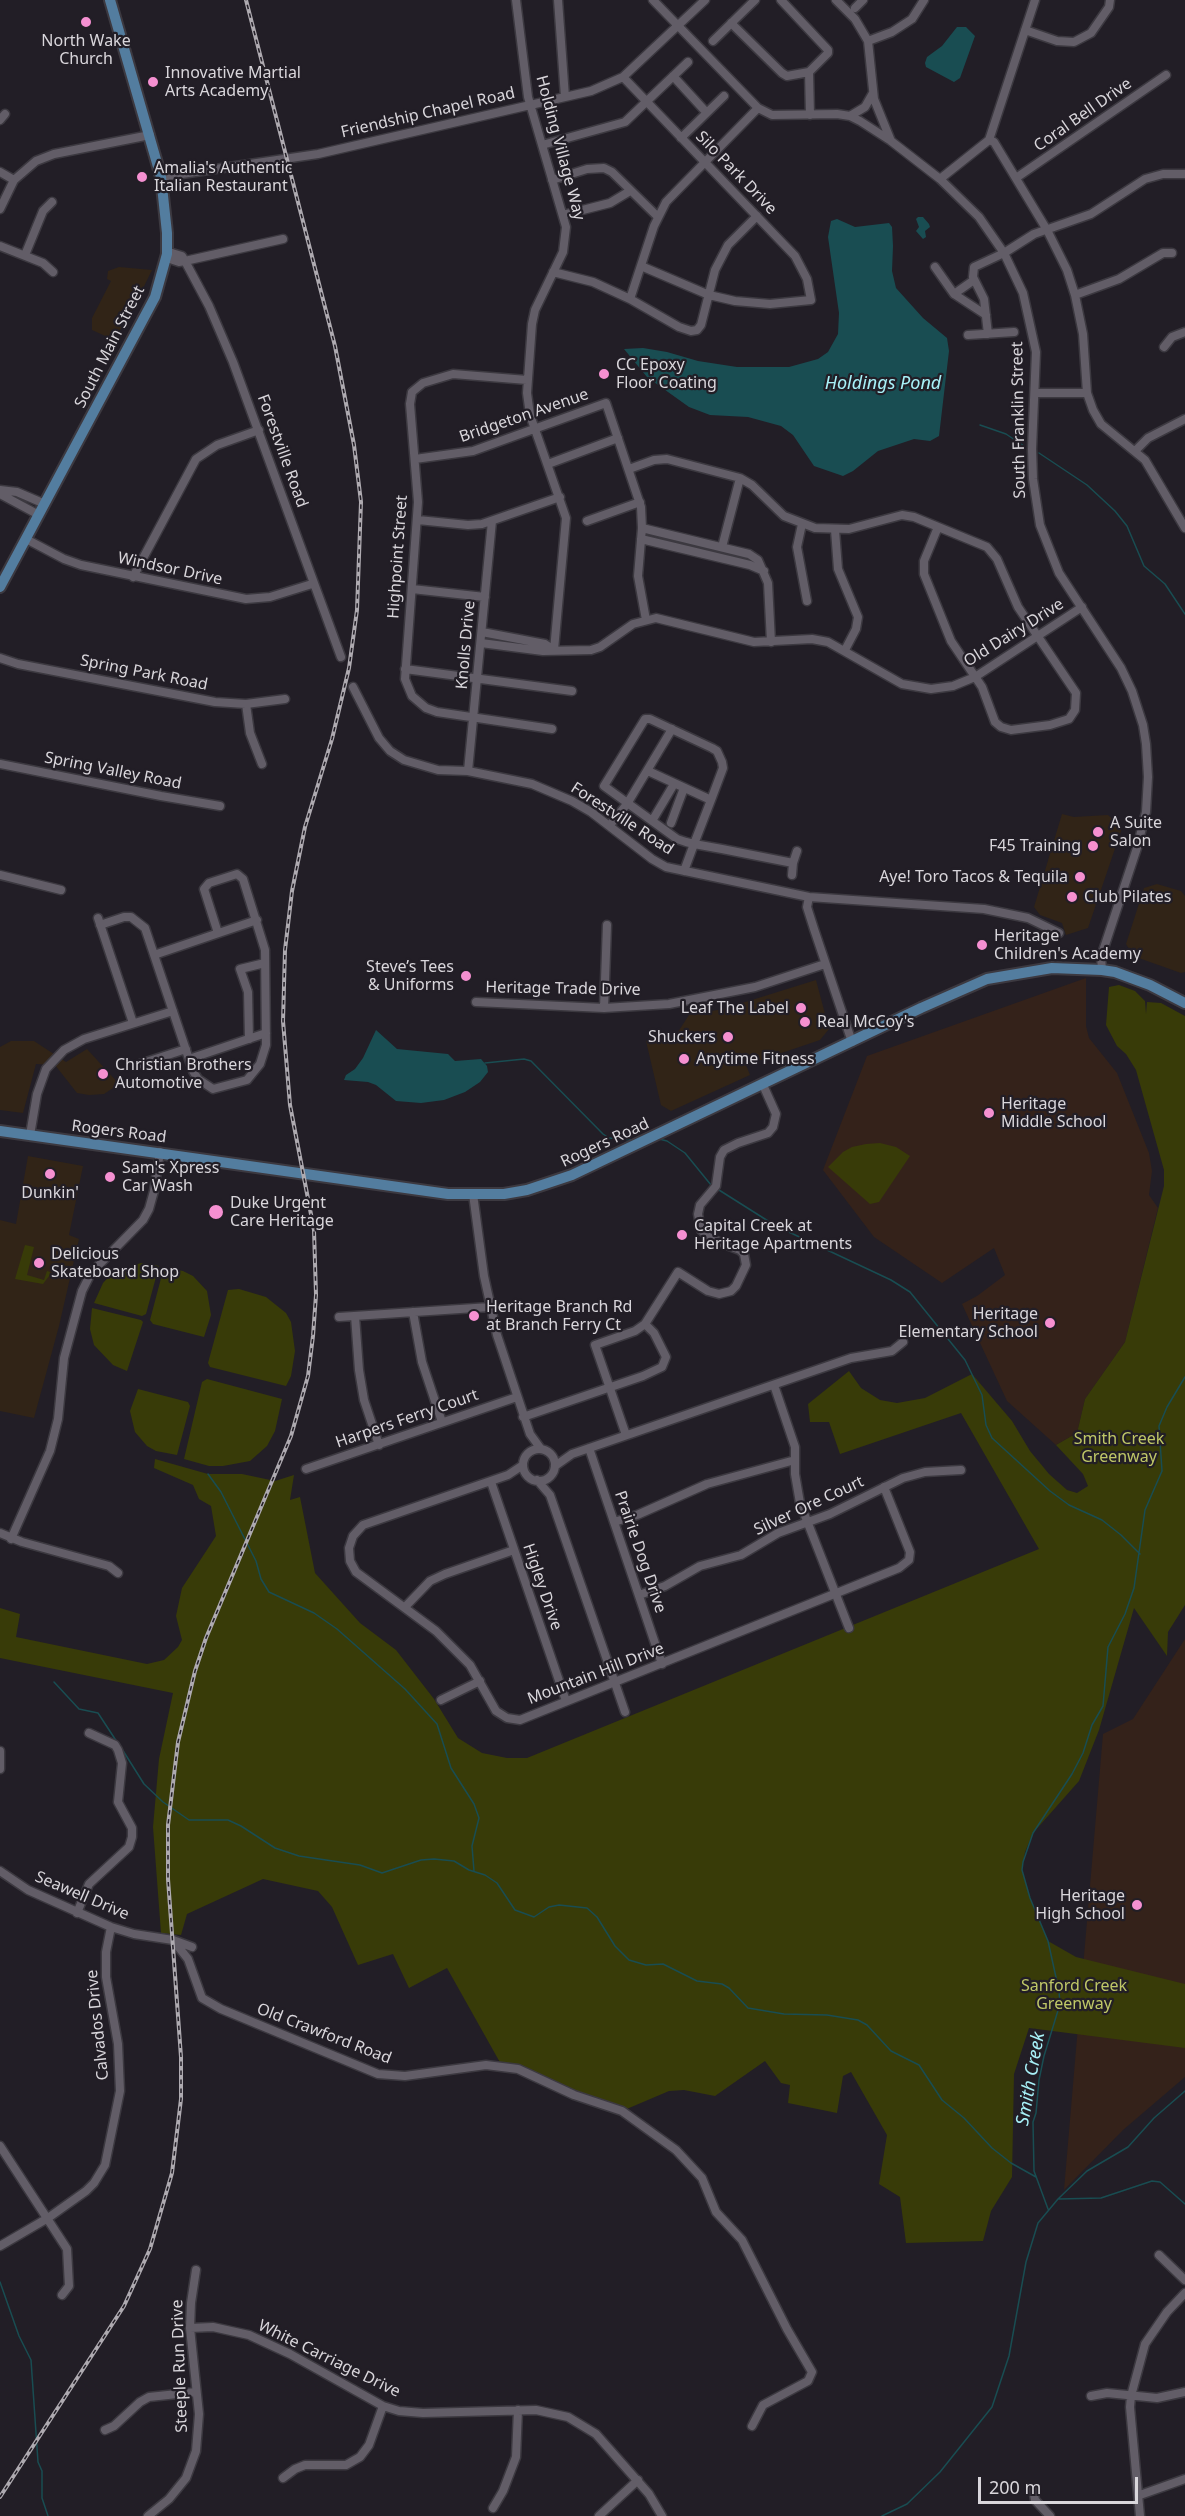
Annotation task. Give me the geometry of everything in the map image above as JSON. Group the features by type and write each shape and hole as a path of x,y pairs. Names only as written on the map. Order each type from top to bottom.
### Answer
{"main road":[{"name":"South Main Street","path":"0,587 155,297 167,254 161,177 110,0"},
{"name":"Rogers Road","path":"0,1131 448,1194 504,1194 527,1190 572,1175 987,979 1052,968 1102,970 1134,978 1185,1003"}],"street":[{"name":"Holding Village Way","path":"516,0 525,78 567,236 563,252 535,310 527,380 529,408 566,518 554,650"},
{"path":"558,0 565,97"},
{"path":"630,299 658,218 666,202 758,108 653,0"},
{"name":"Friendship Chapel Road","path":"161,177 311,155 591,91 623,76 705,0"},
{"path":"731,23 782,73 787,76 809,72 828,53 828,50 782,0"},
{"path":"836,0 855,19 868,41 873,93 891,141"},
{"path":"855,8 863,0"},
{"path":"868,41 892,32 912,19 924,0"},
{"path":"940,179 989,140 1035,0"},
{"path":"1025,30 1057,41 1074,42 1091,33 1109,8 1110,0"},
{"path":"713,41 750,2"},
{"path":"543,145 625,122 687,62"},
{"path":"809,72 810,115"},
{"name":"Coral Bell Drive","path":"1016,178 1166,75"},
{"name":"Silo Park Drive","path":"623,76 795,256 807,279 811,300 770,304 709,295"},
{"path":"673,76 706,112"},
{"path":"850,116 865,107 873,93"},
{"path":"681,138 724,96"},
{"name":"South Franklin Street","path":"758,108 772,116 837,114 850,116 891,141 940,179 979,217 1004,253 1023,293 1036,352 1032,449 1037,512 1047,546 1059,573 1111,648 1132,691 1143,725 1148,777 1146,812 1142,832 1101,957 1102,970"},
{"path":"0,209 14,180 36,161 54,154 150,135"},
{"path":"989,140 994,142 1016,178 1047,230 1067,270 1083,334 1087,393 1101,424 1135,451 1156,476 1185,528"},
{"path":"552,180 597,167 612,172 658,218"},
{"path":"0,172 14,180"},
{"path":"988,334 984,300 974,280 972,272 974,267 1004,253 1034,234 1091,213 1144,179 1163,174 1185,174"},
{"path":"563,215 610,203 630,190"},
{"path":"25,255 43,211 51,202"},
{"path":"554,272 593,282 630,299 679,327 691,331 697,330 701,325 715,270 728,245 757,216"},
{"path":"167,254 170,260 180,262 283,239"},
{"path":"0,246 43,263 53,272"},
{"path":"1075,295 1119,279 1163,253 1172,253"},
{"name":"Forestville Road","path":"185,261 209,306 233,362 312,584 341,657"},
{"path":"641,266 709,295"},
{"path":"935,267 954,294 986,315"},
{"path":"954,294 974,280"},
{"path":"968,335 1014,332"},
{"path":"1164,347 1172,337 1185,332"},
{"name":"Highpoint Street","path":"527,380 453,374 418,386 412,392 410,399 418,520 405,669 412,696 426,708 474,718 552,729"},
{"path":"1036,393 1087,393"},
{"name":"Bridgeton Avenue","path":"415,459 465,453 606,403 618,438"},
{"path":"1135,451 1148,438 1185,419"},
{"path":"133,577 196,459 217,445 259,430"},
{"path":"481,643 543,651 591,650 600,647 633,624 646,620 638,576 642,528 640,502 618,438 548,464"},
{"path":"629,469 654,460 667,459 740,478 752,485 784,516 802,524 835,530 849,529 902,515 938,527 980,543 992,551 1018,607 1076,693 1075,710 1069,719 1062,723 1011,730 995,722 988,699 951,640 924,574 926,554 938,527"},
{"path":"722,548 740,478"},
{"path":"0,492 17,492 45,504"},
{"path":"0,492 39,515"},
{"path":"418,520 468,525 492,521 560,497"},
{"path":"587,521 640,502"},
{"name":"Knolls Drive","path":"468,771 492,521"},
{"path":"802,524 797,547 807,601"},
{"path":"642,528 749,554 758,560 768,584 771,642"},
{"path":"835,530 838,569 858,617 856,629 845,650"},
{"name":"Windsor Drive","path":"26,539 64,560 133,577 246,599 258,600 312,584"},
{"path":"641,539 750,565 764,571"},
{"path":"412,589 485,597"},
{"name":"Old Dairy Drive","path":"646,620 665,620 754,642 812,639 828,642 845,650 883,675 918,689 945,688 975,677 1082,608"},
{"path":"482,632 545,644 554,650"},
{"name":"Spring Park Road","path":"0,658 18,664 214,702 246,704 285,699"},
{"path":"405,669 572,691"},
{"name":"Forestville Road","path":"353,687 379,738 390,751 404,760 438,770 468,771 532,784 572,801 610,825 652,859 666,867 809,897 984,909 1028,918 1059,933"},
{"path":"246,704 250,733 262,764"},
{"path":"684,871 694,844 723,768 717,751 650,719 645,719 604,786 677,839 694,844 793,863"},
{"path":"610,825 627,804 672,729"},
{"name":"Spring Valley Road","path":"0,764 220,806"},
{"path":"648,771 711,800"},
{"path":"652,821 674,784"},
{"path":"670,823 684,788"},
{"path":"792,875 797,851"},
{"path":"136,1022 99,922 124,917 136,920 145,928 189,1059 198,1079 213,1089 247,1080 260,1064 266,1045 265,950 242,876 234,874 208,883 204,889 218,933"},
{"path":"0,876 61,890"},
{"path":"809,897 807,907 852,1042"},
{"path":"154,955 257,920"},
{"path":"604,1008 607,925"},
{"path":"249,1039 248,992 240,969 265,963"},
{"name":"Heritage Trade Drive","path":"476,1002 604,1008 640,1007 696,1000 755,987 825,964"},
{"path":"30,1135 37,1094 46,1070 64,1050 84,1039 136,1022 141,1017 173,1009"},
{"path":"189,1059 266,1033"},
{"path":"134,1066 186,1048"},
{"path":"626,1435 595,1346 635,1331 645,1324 678,1272 708,1291 719,1294 731,1291 736,1286 746,1265 744,1254 740,1250 711,1239 701,1230 698,1214 700,1205 716,1186 720,1157 724,1150 768,1133 773,1127 777,1114 763,1085"},
{"path":"11,1539 50,1451 56,1430 64,1358 82,1291 95,1268 132,1234 143,1220 154,1191 160,1152"},
{"path":"473,1194 490,1307 530,1434 541,1449 551,1454 572,1454 589,1449 851,1358 892,1351 903,1342"},
{"path":"339,1317 490,1307"},
{"path":"413,1312 422,1362 442,1422"},
{"path":"355,1316 364,1400 379,1445"},
{"path":"524,1417 662,1367 666,1357 657,1337 645,1324"},
{"path":"774,1384 795,1447 795,1474 800,1503 849,1628"},
{"name":"Harpers Ferry Court","path":"306,1469 517,1397"},
{"path":"530,1434 528,1453 523,1465 528,1476 537,1480 550,1495"},
{"path":"528,1453 541,1449"},
{"name":"Prairie Dog Drive","path":"589,1449 662,1664"},
{"path":"551,1454 555,1466"},
{"path":"572,1454 555,1466 550,1476 550,1495 625,1713"},
{"path":"614,1522 657,1506 697,1487 795,1460"},
{"name":"Mountain Hill Drive","path":"523,1465 508,1476 363,1525 353,1536 349,1548 350,1561 356,1572 405,1607 452,1646 470,1665 496,1711 507,1718 520,1720 898,1568 909,1560 910,1552 884,1487"},
{"name":"Silver Ore Court","path":"639,1595 665,1586 700,1566 741,1555 778,1533 851,1505 903,1478 925,1472 962,1470"},
{"name":"Mountain Hill Drive","path":"508,1476 528,1476"},
{"path":"537,1480 550,1476"},
{"name":"Higley Drive","path":"491,1482 566,1701"},
{"path":"0,1533 11,1539 109,1566 118,1573"},
{"path":"405,1607 418,1592 438,1578 514,1551"},
{"path":"441,1700 480,1681"},
{"path":"77,1913 89,1884 129,1847 132,1828 120,1807 118,1797 122,1763 118,1750 115,1745 88,1733"},
{"path":"0,1751 0,1769"},
{"name":"Seawell Drive","path":"0,1871 28,1890 111,1927 134,1934 173,1940 192,1947"},
{"name":"Calvados Drive","path":"0,2246 48,2218 94,2183 105,2165 120,2091 118,2044 106,1977 106,1952 111,1927"},
{"name":"Old Crawford Road","path":"173,1940 188,1959 201,1998 231,2013 384,2075 405,2076 486,2065 518,2069 574,2095 622,2111 676,2150 702,2178 716,2212 742,2240 787,2329 812,2372 808,2381 763,2405 752,2426"},
{"path":"0,2146 64,2243 69,2259 69,2286 62,2295"},
{"path":"1159,2255 1185,2280"},
{"name":"Steeple Run Drive","path":"148,2516 170,2499 186,2478 192,2464 198,2432 190,2328 196,2270"},
{"path":"1140,2516 1140,2495 1130,2407 1131,2396 1145,2344 1167,2312 1185,2293"},
{"name":"White Carriage Drive","path":"190,2328 213,2327 249,2335 290,2354 383,2406 423,2413 518,2410 550,2412 568,2417 597,2434 638,2480 662,2516"},
{"path":"105,2430 114,2426 140,2402 149,2397 196,2392"},
{"path":"1091,2396 1107,2393 1157,2398 1185,2392"},
{"path":"283,2478 305,2465 346,2465 360,2457 369,2445 383,2406"},
{"path":"494,2508 516,2457 518,2410"},
{"path":"1140,2495 1185,2479"},
{"path":"599,2516 638,2480"},
{"path":"1033,2488 1035,2500 1050,2516"}],"shaded area":[{"path":"119,267 152,270 126,323 112,339 92,330 92,318 111,281 107,279 108,271"},
{"path":"1062,814 1074,817 1108,815 1122,828 1088,928 1066,935 1062,923 1040,915 1034,907"},
{"path":"1157,884 1181,891 1185,896 1185,972 1181,973 1133,956 1126,944 1144,888"},
{"name":"Heritage Middle School","path":"1086,978 1086,1026 1089,1038 1117,1073 1149,1153 1152,1171 1149,1195 1158,1208 1125,1342 1085,1399 1077,1433 1056,1445 1007,1401 962,1304 1005,1275 994,1248 942,1283 874,1237 823,1170 867,1056"},
{"path":"816,980 829,1029 820,1040 746,1065 750,1075 671,1111 661,1105 646,1041 678,1032 689,1015 723,1009"},
{"path":"11,1041 34,1041 66,1062 87,1049 119,1084 104,1094 77,1093 55,1065 36,1064 23,1113 0,1110 0,1047"},
{"path":"28,1156 83,1166 69,1235 79,1239 59,1326 34,1418 0,1411 0,1220 16,1224"},
{"name":"Heritage High School","path":"1185,1639 1185,2077 1123,2130 1064,2190 1103,1734 1133,1719"}],"green space":[{"path":"1119,985 1135,991 1145,1001 1146,1014 1147,1002 1161,1003 1185,1016 1185,1605 1168,1632 1167,1656 1134,1608 1099,1730 1079,1781 1033,1833 1025,1852 1022,1870 1030,1898 1048,1941 1076,1957 1185,1984 1185,2048 1029,2028 1014,2074 1012,2177 991,2211 983,2241 906,2243 900,2197 879,2184 887,2135 851,2072 843,2076 837,2113 788,2103 790,2085 781,2083 765,2061 715,2096 684,2090 669,2091 622,2111 502,2066 447,1968 409,1988 393,1954 358,1965 332,1907 318,1891 263,1879 187,1914 181,1935 161,1933 153,1827 159,1759 173,1693 0,1658 0,1608 20,1614 16,1637 147,1664 164,1660 178,1647 182,1640 176,1616 182,1588 216,1536 211,1506 199,1499 193,1485 154,1468 155,1459 208,1474 242,1474 275,1481 294,1475 290,1500 300,1497 315,1573 360,1623 396,1650 434,1699 458,1738 482,1753 507,1758 527,1758 1039,1549 961,1413 840,1454 829,1422 810,1422 808,1404 849,1371 861,1388 880,1400 897,1403 925,1398 972,1374 1012,1421 1030,1451 1049,1474 1067,1490 1077,1493 1088,1486 1083,1474 1056,1445 1077,1433 1085,1399 1125,1342 1164,1186 1164,1170 1136,1070 1126,1054 1117,1046 1106,1025 1109,987"},
{"path":"880,1143 896,1147 910,1156 879,1202 870,1204 828,1167 843,1152 852,1147"},
{"path":"25,1245 34,1247 27,1275 44,1280 47,1271 50,1272 43,1284 15,1279"},
{"path":"141,1263 159,1266 146,1314 142,1316 94,1303 103,1283 113,1272"},
{"path":"164,1267 183,1271 193,1276 207,1291 211,1315 204,1337 153,1324 150,1320"},
{"path":"239,1289 266,1297 286,1313 291,1322 295,1351 291,1376 286,1386 210,1367 208,1363 228,1290"},
{"path":"92,1308 143,1322 127,1371 113,1365 94,1345 90,1329"},
{"path":"207,1379 282,1399 275,1431 267,1446 250,1461 209,1466 184,1459 202,1382"},
{"path":"138,1389 188,1402 190,1406 177,1455 156,1451 147,1446 135,1432 130,1411"}],"water":[{"path":"957,27 966,27 975,36 960,78 954,82 926,67 925,63 927,57 942,46"},
{"path":"923,217 930,227 925,231 926,237 923,239 916,231 919,227 916,219"},
{"name":"Holdings Pond","path":"837,219 855,227 889,223 892,227 892,271 896,288 923,318 947,338 949,351 939,436 930,441 914,439 878,451 843,476 814,466 793,435 781,426 748,417 710,415 689,407 647,377 624,349 643,348 698,361 737,367 789,367 818,359 828,352 838,334 839,313 828,237 831,221"},
{"path":"376,1030 397,1049 448,1054 455,1061 481,1059 487,1066 488,1072 480,1082 465,1092 444,1100 421,1103 396,1101 376,1085 344,1080 363,1058"}],"waterway":[{"path":"980,425 1006,434 1024,446"},
{"path":"1039,453 1087,485 1115,511 1127,526 1144,566 1165,584 1185,614"},
{"path":"485,1063 524,1059 531,1061 603,1134 609,1138 633,1140"},
{"path":"659,1139 667,1141 685,1153 711,1185"},
{"path":"719,1190 776,1226 891,1280 910,1292 965,1360 982,1395 986,1425 992,1438 1050,1491 1069,1505 1102,1520 1140,1554"},
{"name":"Smith Creek","path":"1048,2209 1034,2171 1033,2122 1044,2056 1060,2004 1048,1941 1030,1898 1022,1870 1023,1862 1033,1833 1072,1774 1083,1753 1092,1725 1103,1706 1108,1647 1125,1614 1134,1588 1145,1510 1162,1471 1159,1426 1167,1407 1185,1377"},
{"path":"208,1474 221,1492 269,1592 314,1613 337,1629 405,1689 437,1724 451,1768 474,1804 479,1818 472,1846 474,1871"},
{"path":"54,1682 79,1709 98,1713 117,1742"},
{"path":"122,1749 144,1784 163,1802 189,1820 228,1820 275,1848 299,1856 360,1865 382,1873 421,1860 454,1861 497,1883 515,1910 534,1917 549,1907 559,1905 587,1908 597,1917 615,1946 629,1960 646,1965 663,1964 697,1981 722,1984 729,1988 748,2008 784,2014 827,2015 858,2020 867,2025 891,2051 919,2065 942,2100 964,2118 992,2148 1011,2163 1036,2177"},
{"name":"Smith Creek","path":"882,2516 907,2504 940,2472 992,2407 1009,2356 1026,2262 1038,2223 1058,2199 1087,2171 1128,2147 1154,2118 1185,2091"},
{"path":"1059,2199 1101,2198 1152,2181 1160,2182 1185,2204"},
{"path":"0,2282 19,2336 31,2360 38,2462 42,2471 42,2498 48,2516"}],"railway":[{"path":"0,2497 124,2306 150,2249 172,2173 181,2099 181,2057 168,1879 168,1825 178,1742 195,1671 206,1638 291,1436 308,1376 313,1336 316,1295 314,1230 290,1105 283,1021 285,950 292,891 305,827 332,739 349,668 357,610 361,502 354,445 335,346 246,0"}],"place":[{"name":"North Wake Church","path":"86,22"},
{"name":"Innovative Martial Arts Academy","path":"153,82"},
{"name":"Amalia's Authentic Italian Restaurant","path":"142,177"},
{"name":"CC Epoxy Floor Coating","path":"604,374"},
{"name":"A Suite Salon","path":"1098,832"},
{"name":"F45 Training","path":"1093,846"},
{"name":"Aye! Toro Tacos & Tequila","path":"1080,877"},
{"name":"Club Pilates","path":"1072,897"},
{"name":"Heritage Children's Academy","path":"982,945"},
{"name":"Steve’s Tees & Uniforms","path":"466,976"},
{"name":"Leaf The Label","path":"801,1008"},
{"name":"Real McCoy's","path":"805,1022"},
{"name":"Shuckers","path":"728,1037"},
{"name":"Anytime Fitness","path":"684,1059"},
{"name":"Christian Brothers Automotive","path":"103,1074"},
{"name":"Heritage Middle School","path":"989,1113"},
{"name":"Dunkin'","path":"50,1174"},
{"name":"Sam's Xpress Car Wash","path":"110,1177"},
{"name":"Duke Urgent Care Heritage","path":"216,1212"},
{"name":"Capital Creek at Heritage Apartments","path":"682,1235"},
{"name":"Delicious Skateboard Shop","path":"39,1263"},
{"name":"Heritage Branch Rd at Branch Ferry Ct","path":"474,1316"},
{"name":"Heritage Elementary School","path":"1050,1323"},
{"name":"Heritage High School","path":"1137,1905"}],"park label":[{"name":"Smith Creek Greenway","path":"1119,1448"},
{"name":"Sanford Creek Greenway","path":"1074,1995"}]}
